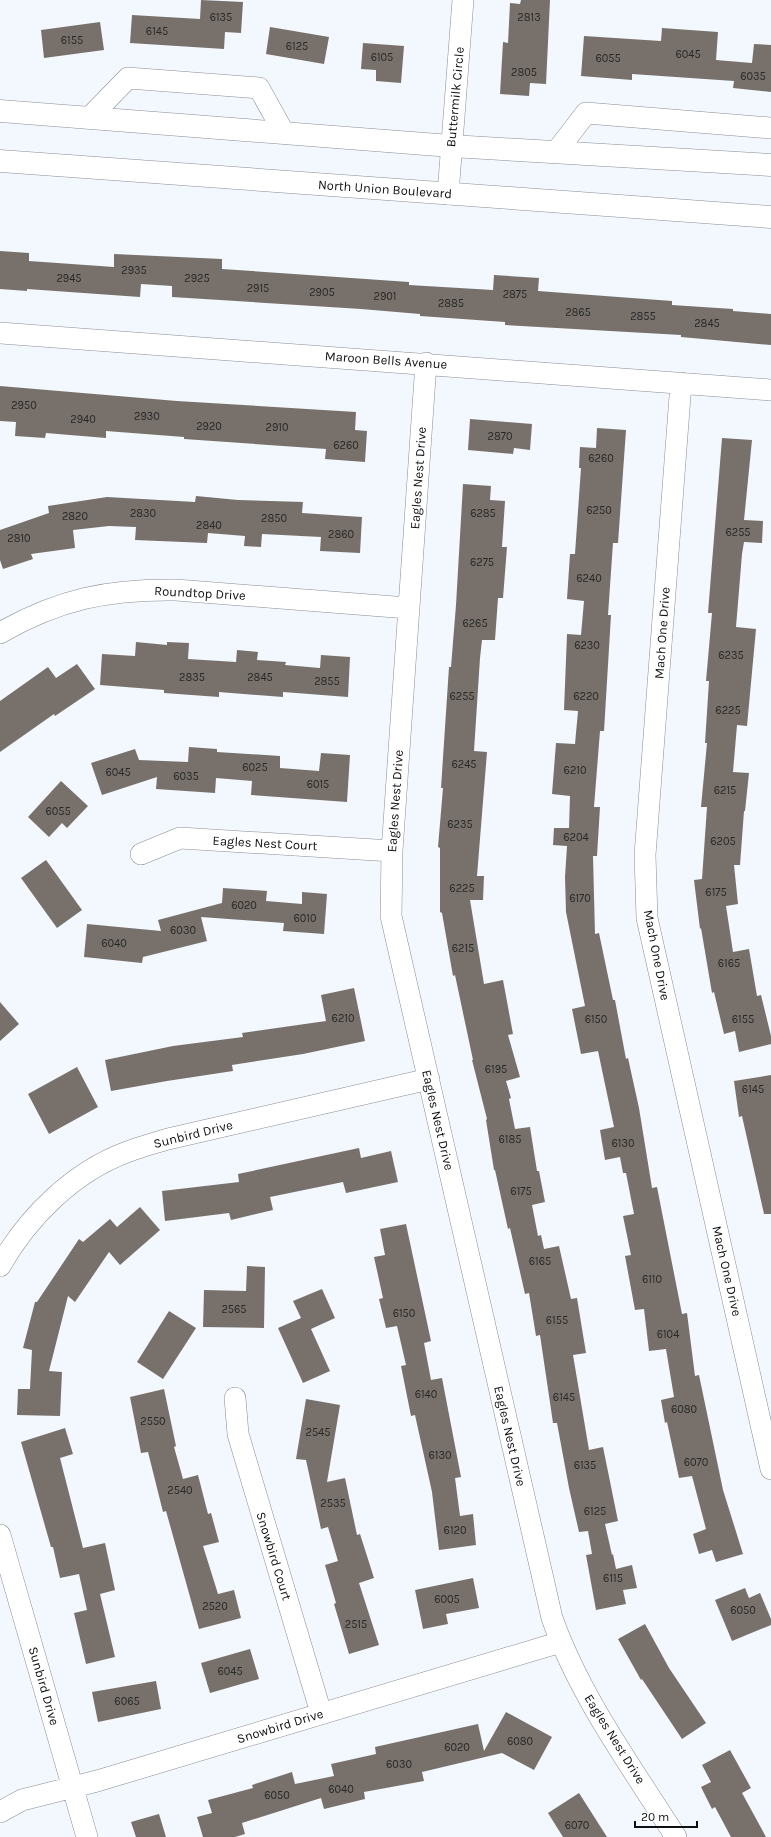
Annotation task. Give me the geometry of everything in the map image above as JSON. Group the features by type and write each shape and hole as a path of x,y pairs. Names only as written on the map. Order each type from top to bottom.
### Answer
{"main road":[{"path":"0,112 451,146 771,165"},
{"name":"North Union Boulevard","path":"0,161 771,217"}],"street":[{"name":"Buttermilk Circle","path":"448,194 463,0"},
{"path":"89,118 128,78 258,88 284,133"},
{"path":"556,152 586,112 771,128"},
{"name":"Maroon Bells Avenue","path":"0,333 426,363 771,390"},
{"name":"Eagles Nest Drive","path":"426,363 392,850 391,916 543,1584 561,1642 584,1691 676,1837"},
{"name":"Mach One Drive","path":"681,383 645,855 647,918 771,1469"},
{"name":"Roundtop Drive","path":"0,633 21,621 79,600 110,593 140,590 176,590 408,608"},
{"name":"Eagles Nest Court","path":"141,854 180,838 392,850"},
{"name":"Sunbird Drive","path":"0,1266 9,1250 32,1220 63,1190 95,1169 126,1152 168,1139 429,1079"},
{"name":"Snowbird Court","path":"235,1398 238,1434 321,1713"},
{"name":"Sunbird Drive","path":"0,1535 87,1837"},
{"name":"Snowbird Drive","path":"0,1812 22,1800 97,1781 561,1642"}],"building":[{"path":"201,0 243,2 241,33 225,32 224,49 130,43 132,15 200,19"},
{"path":"521,0 550,0 546,84 530,83 529,96 500,94 503,42 508,43 510,3 520,4"},
{"path":"100,22 104,50 44,58 41,30"},
{"path":"270,27 329,37 324,64 266,54"},
{"path":"662,28 718,32 716,60 752,63 754,44 771,45 771,92 733,88 734,81 632,74 632,80 581,76 584,36 661,41"},
{"path":"363,43 404,46 401,83 376,81 376,70 361,69"},
{"path":"0,251 29,253 29,261 114,267 114,254 222,259 222,269 409,282 409,285 493,290 494,275 539,278 538,291 672,301 672,305 733,309 733,311 771,314 771,345 681,337 681,335 505,325 505,322 420,316 420,314 361,309 172,297 172,286 141,284 140,297 27,289 27,291 0,289"},
{"path":"0,386 177,401 356,412 355,430 367,431 365,462 325,459 326,449 184,439 184,437 106,431 106,438 46,433 45,438 15,436 16,422 0,421"},
{"path":"470,419 532,424 530,450 514,448 513,454 468,450"},
{"path":"597,428 626,430 618,543 613,543 608,615 611,615 604,731 600,731 594,807 600,807 597,856 593,856 595,934 599,933 613,1000 615,1000 626,1059 628,1058 639,1108 652,1188 657,1187 682,1314 687,1313 695,1376 699,1375 723,1490 743,1554 716,1562 712,1550 699,1554 693,1534 706,1529 692,1476 679,1478 667,1422 665,1423 661,1400 674,1397 666,1349 649,1351 644,1309 635,1310 625,1256 631,1255 623,1216 634,1214 626,1173 623,1173 620,1157 605,1160 600,1130 614,1127 598,1051 581,1054 572,1009 585,1006 566,912 565,877 567,846 553,845 554,828 569,828 570,796 552,794 556,743 575,744 578,711 564,710 567,634 581,635 584,601 567,599 570,554 575,554 581,468 579,468 580,447 596,448"},
{"path":"722,438 752,440 744,520 763,521 762,543 744,542 742,554 736,627 756,629 747,726 737,725 733,772 749,773 744,811 740,865 734,865 738,904 726,906 733,952 749,949 757,996 761,995 771,1036 771,1044 739,1052 735,1031 724,1034 714,992 712,993 701,928 700,929 694,880 702,879 707,807 701,807 707,743 705,743 709,681 706,681 712,613 708,613"},
{"path":"463,484 491,486 490,500 505,501 502,547 507,547 503,598 498,598 495,640 482,640 480,658 474,751 487,752 477,876 484,876 483,900 470,900 484,984 503,980 513,1034 508,1035 520,1077 506,1081 511,1098 509,1099 515,1129 530,1127 537,1171 539,1171 545,1202 532,1205 538,1236 541,1235 544,1249 559,1246 571,1299 577,1298 586,1353 573,1355 589,1450 603,1447 618,1521 605,1524 612,1555 613,1554 616,1569 632,1565 637,1588 623,1590 626,1604 596,1610 586,1555 592,1554 588,1531 579,1532 557,1423 553,1423 540,1335 536,1336 529,1293 525,1294 510,1228 508,1229 494,1170 487,1119 472,1060 455,975 453,976 442,913 440,912 440,848 438,847 443,788 441,788 449,667 451,667 456,605"},
{"path":"196,496 238,500 303,502 302,513 362,517 360,553 320,551 321,537 262,534 261,547 244,546 245,536 208,533 207,543 135,540 136,527 109,526 73,530 75,548 31,554 33,559 3,569 0,560 0,530 49,513 48,506 107,497 195,502"},
{"path":"136,642 167,645 167,642 189,643 188,659 236,662 237,650 258,652 257,660 286,662 285,665 320,668 321,655 350,657 348,697 283,692 283,697 219,692 219,697 164,693 164,690 100,685 102,654 135,656"},
{"path":"77,664 95,689 55,716 54,714 0,752 0,701 48,667 56,678"},
{"path":"189,747 217,749 217,752 280,756 280,768 319,771 321,753 350,755 347,802 251,795 252,781 216,778 215,793 156,789 157,777 102,795 91,763 135,749 139,760 188,762"},
{"path":"61,781 88,806 67,828 62,823 49,837 28,817"},
{"path":"46,860 82,910 57,928 21,878"},
{"path":"223,888 267,891 266,901 302,904 302,892 327,894 324,934 283,931 284,923 201,917 207,941 143,957 142,963 84,957 87,924 161,931 158,920 222,903"},
{"path":"354,988 365,1041 303,1054 232,1065 233,1071 111,1091 105,1060 173,1046 243,1037 242,1033 326,1021 321,995"},
{"path":"0,1002 19,1024 0,1041"},
{"path":"77,1067 98,1107 49,1134 28,1094"},
{"path":"771,1075 771,1214 764,1214 742,1116 739,1117 734,1081"},
{"path":"359,1148 361,1158 391,1151 398,1182 346,1193 343,1182 270,1197 273,1210 231,1220 229,1213 165,1221 162,1191 239,1182 238,1174"},
{"path":"140,1207 160,1230 120,1265 109,1252 75,1302 68,1296 49,1371 62,1372 60,1416 17,1415 18,1389 30,1389 32,1350 23,1348 35,1302 37,1302 79,1239 83,1242 110,1219 117,1227"},
{"path":"406,1224 431,1341 424,1343 431,1380 442,1378 461,1477 455,1478 460,1516 473,1514 476,1545 439,1550 432,1492 415,1415 411,1416 401,1366 406,1365 397,1326 386,1328 379,1299 383,1298 374,1257 385,1255 380,1229"},
{"path":"247,1266 265,1267 264,1328 203,1327 204,1290 246,1291"},
{"path":"322,1289 335,1318 311,1329 330,1371 303,1383 278,1328 301,1318 293,1301"},
{"path":"169,1311 196,1328 163,1379 137,1362"},
{"path":"164,1389 176,1446 174,1447 183,1479 198,1475 208,1514 211,1513 219,1542 203,1546 218,1594 234,1590 241,1618 199,1629 166,1511 163,1512 148,1452 141,1453 130,1397"},
{"path":"306,1399 340,1405 327,1482 345,1478 357,1535 360,1534 374,1578 359,1583 379,1645 349,1654 334,1604 336,1603 325,1565 338,1561 328,1527 321,1529 306,1460 296,1459"},
{"path":"65,1428 73,1454 60,1458 83,1548 105,1543 115,1590 100,1594 115,1657 86,1664 74,1613 87,1610 79,1574 60,1578 53,1547 51,1547 21,1442"},
{"path":"473,1578 479,1608 446,1614 448,1624 423,1629 415,1590"},
{"path":"745,1588 749,1598 760,1593 771,1619 771,1625 732,1641 715,1600"},
{"path":"645,1624 669,1668 706,1723 682,1739 642,1679 641,1680 618,1639"},
{"path":"250,1649 259,1679 210,1693 201,1663"},
{"path":"156,1681 161,1709 98,1722 92,1692"},
{"path":"506,1712 552,1737 534,1770 502,1753 422,1772 424,1781 364,1792 365,1799 324,1809 321,1798 242,1823 245,1834 235,1837 203,1837 197,1817 212,1813 208,1800 253,1788 252,1785 292,1772 295,1784 334,1776 331,1764 376,1754 375,1747 478,1724 484,1751"},
{"path":"730,1750 751,1788 742,1793 766,1837 731,1837 715,1807 712,1809 701,1787 711,1782 702,1765"},
{"path":"579,1793 607,1837 563,1837 548,1813"},
{"path":"159,1814 166,1837 136,1837 131,1822"}]}
